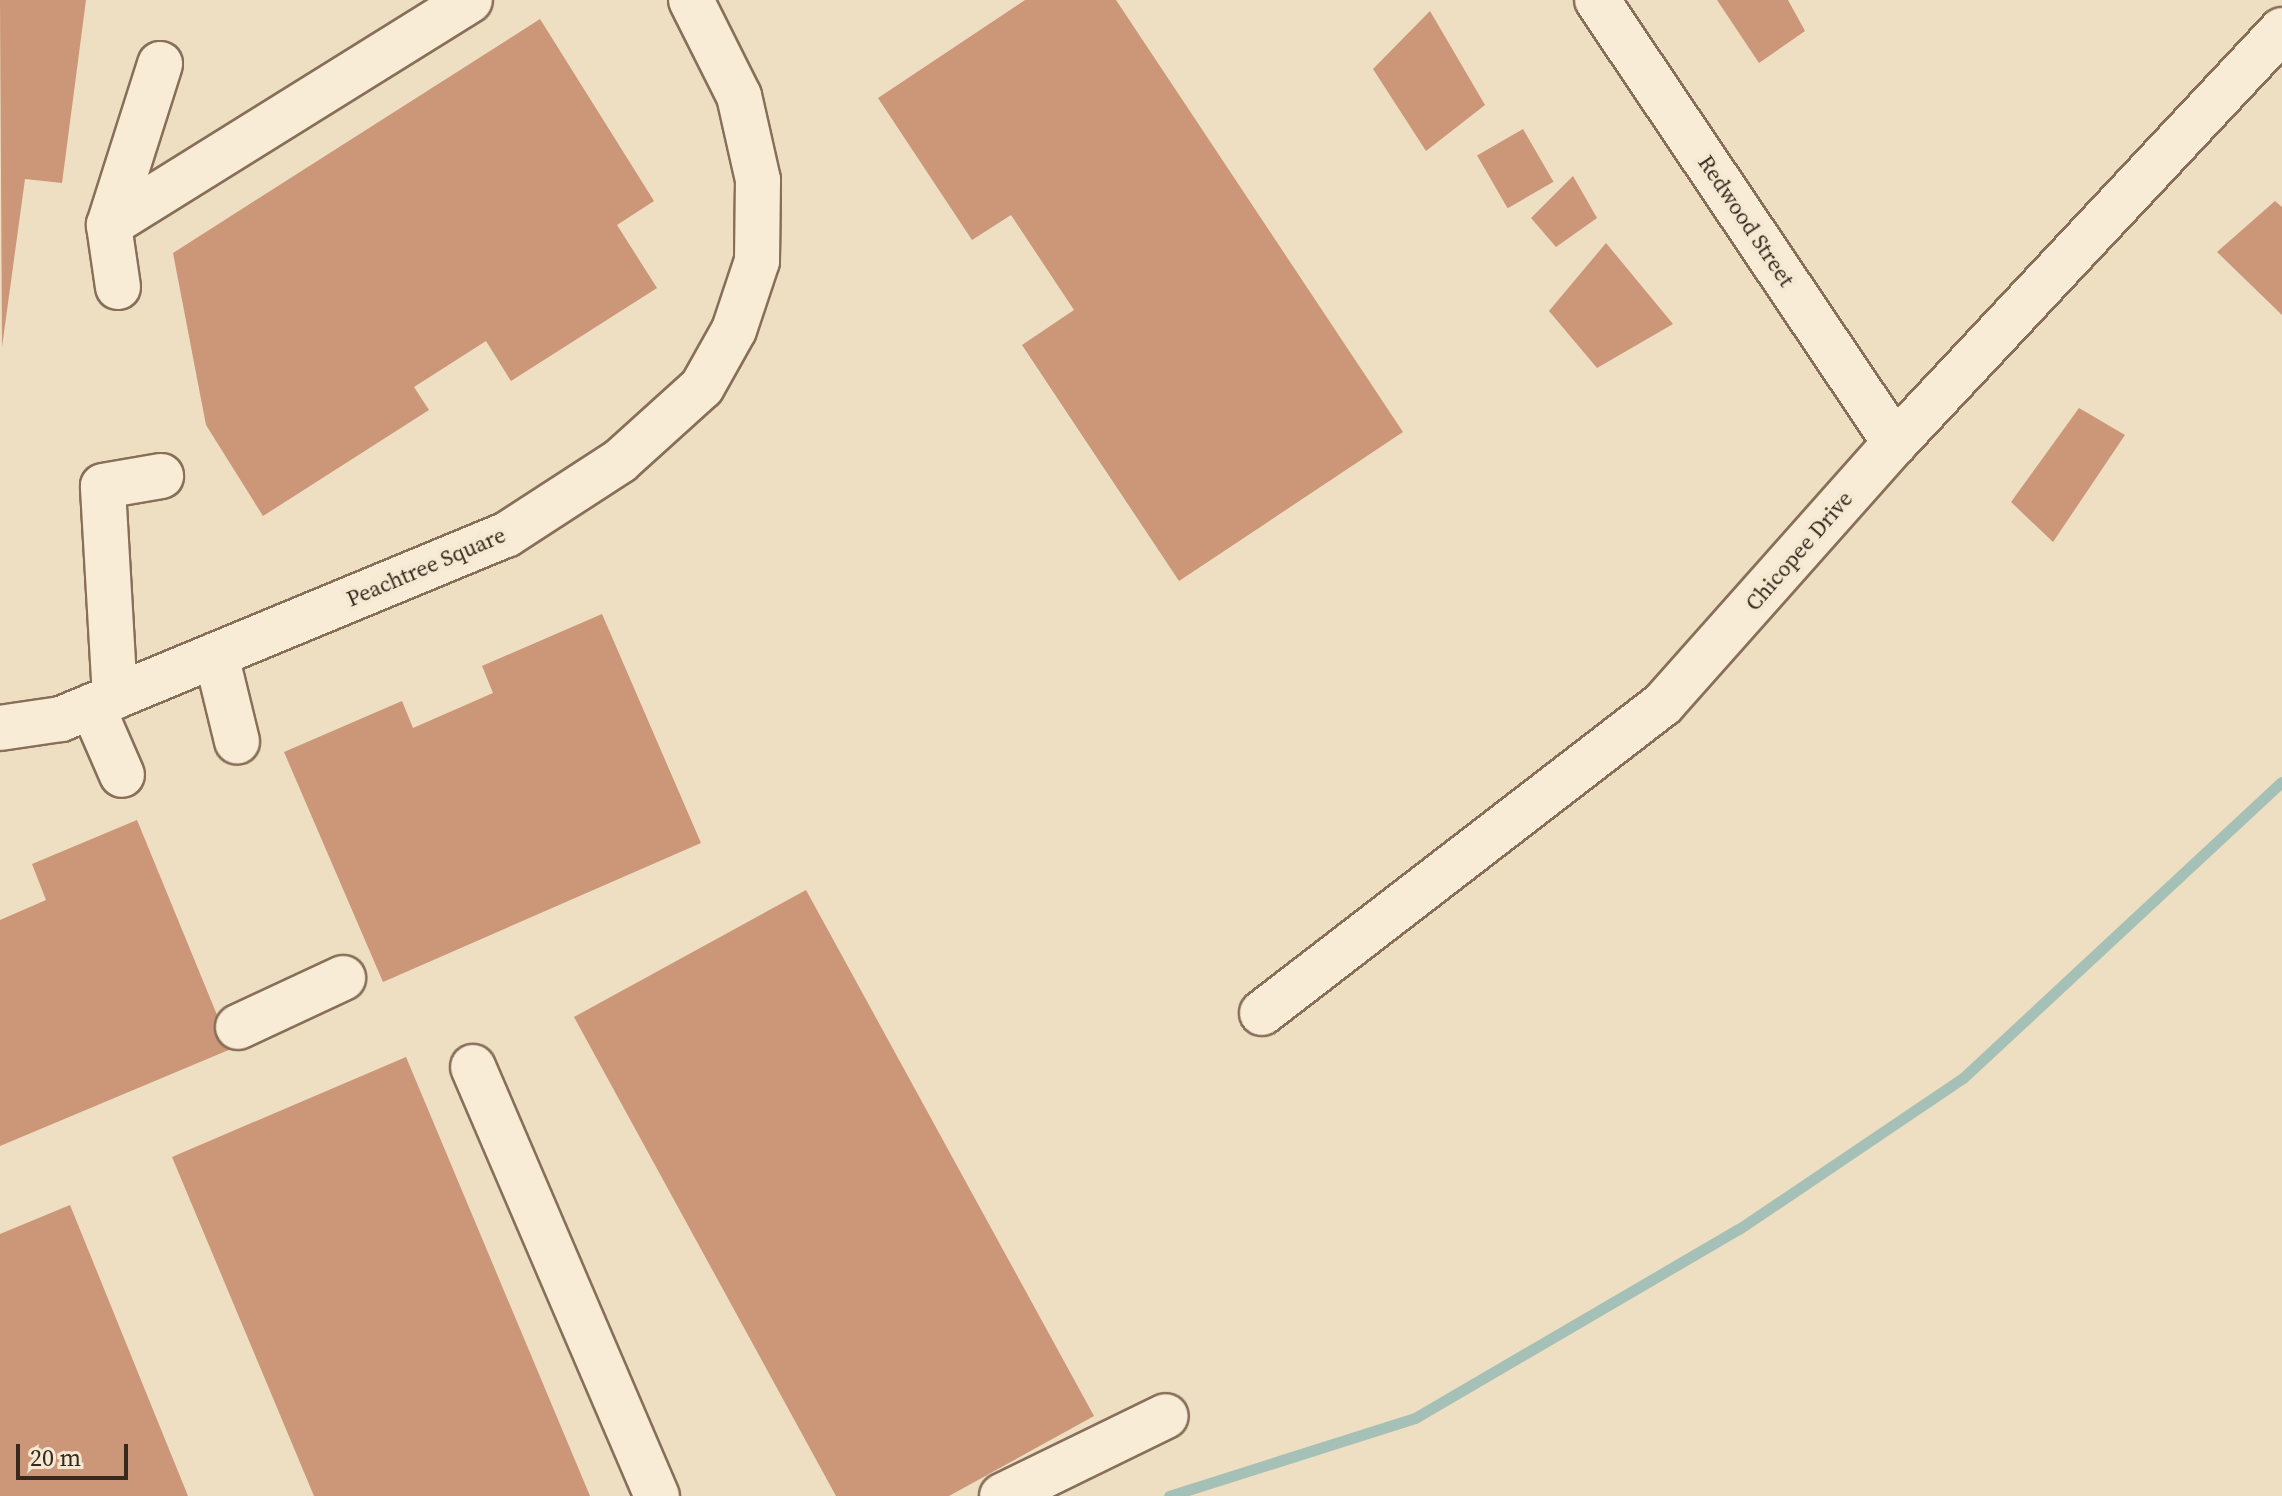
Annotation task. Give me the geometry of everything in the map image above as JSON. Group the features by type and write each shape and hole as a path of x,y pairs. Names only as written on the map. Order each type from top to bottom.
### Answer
{"street":[{"path":"109,225 470,0"},
{"name":"Peachtree Square","path":"0,728 61,719 506,535 620,461 702,387 734,330 757,261 758,180 739,96 691,0"},
{"name":"Redwood Street","path":"1597,0 1895,443"},
{"name":"Chicopee Drive","path":"1262,1013 1663,704 1895,443 2282,30"},
{"path":"118,287 109,225 160,64"},
{"path":"122,775 104,701 103,486 161,476"},
{"path":"216,655 237,741"},
{"path":"238,1027 343,978"},
{"path":"473,1067 657,1496"},
{"path":"1002,1496 1166,1416"}],"building":[{"path":"0,0 86,0 62,183 25,179 2,347"},
{"path":"1025,0 1116,0 1403,432 1179,581 1022,345 1074,310 1011,215 972,240 878,98"},
{"path":"1717,0 1788,0 1805,31 1759,63"},
{"path":"1430,11 1485,105 1426,151 1373,69"},
{"path":"540,19 654,201 617,225 657,288 511,381 486,341 414,387 429,410 263,516 206,425 173,253"},
{"path":"1523,129 1554,182 1508,208 1477,156"},
{"path":"1573,176 1597,218 1556,247 1531,218"},
{"path":"2275,201 2282,207 2282,315 2217,252"},
{"path":"1606,243 1673,324 1597,368 1549,311"},
{"path":"2079,408 2125,435 2053,542 2011,502"},
{"path":"602,614 701,843 383,982 284,752 402,701 413,728 493,693 482,666"},
{"path":"137,820 231,1049 0,1146 0,920 46,900 32,864"},
{"path":"806,890 1094,1416 949,1496 836,1496 574,1017"},
{"path":"406,1057 590,1496 314,1496 172,1157"},
{"path":"70,1205 188,1496 0,1496 0,1234"}],"waterway":[{"path":"1169,1496 1415,1418 1739,1229 1963,1078 2282,782"}]}
